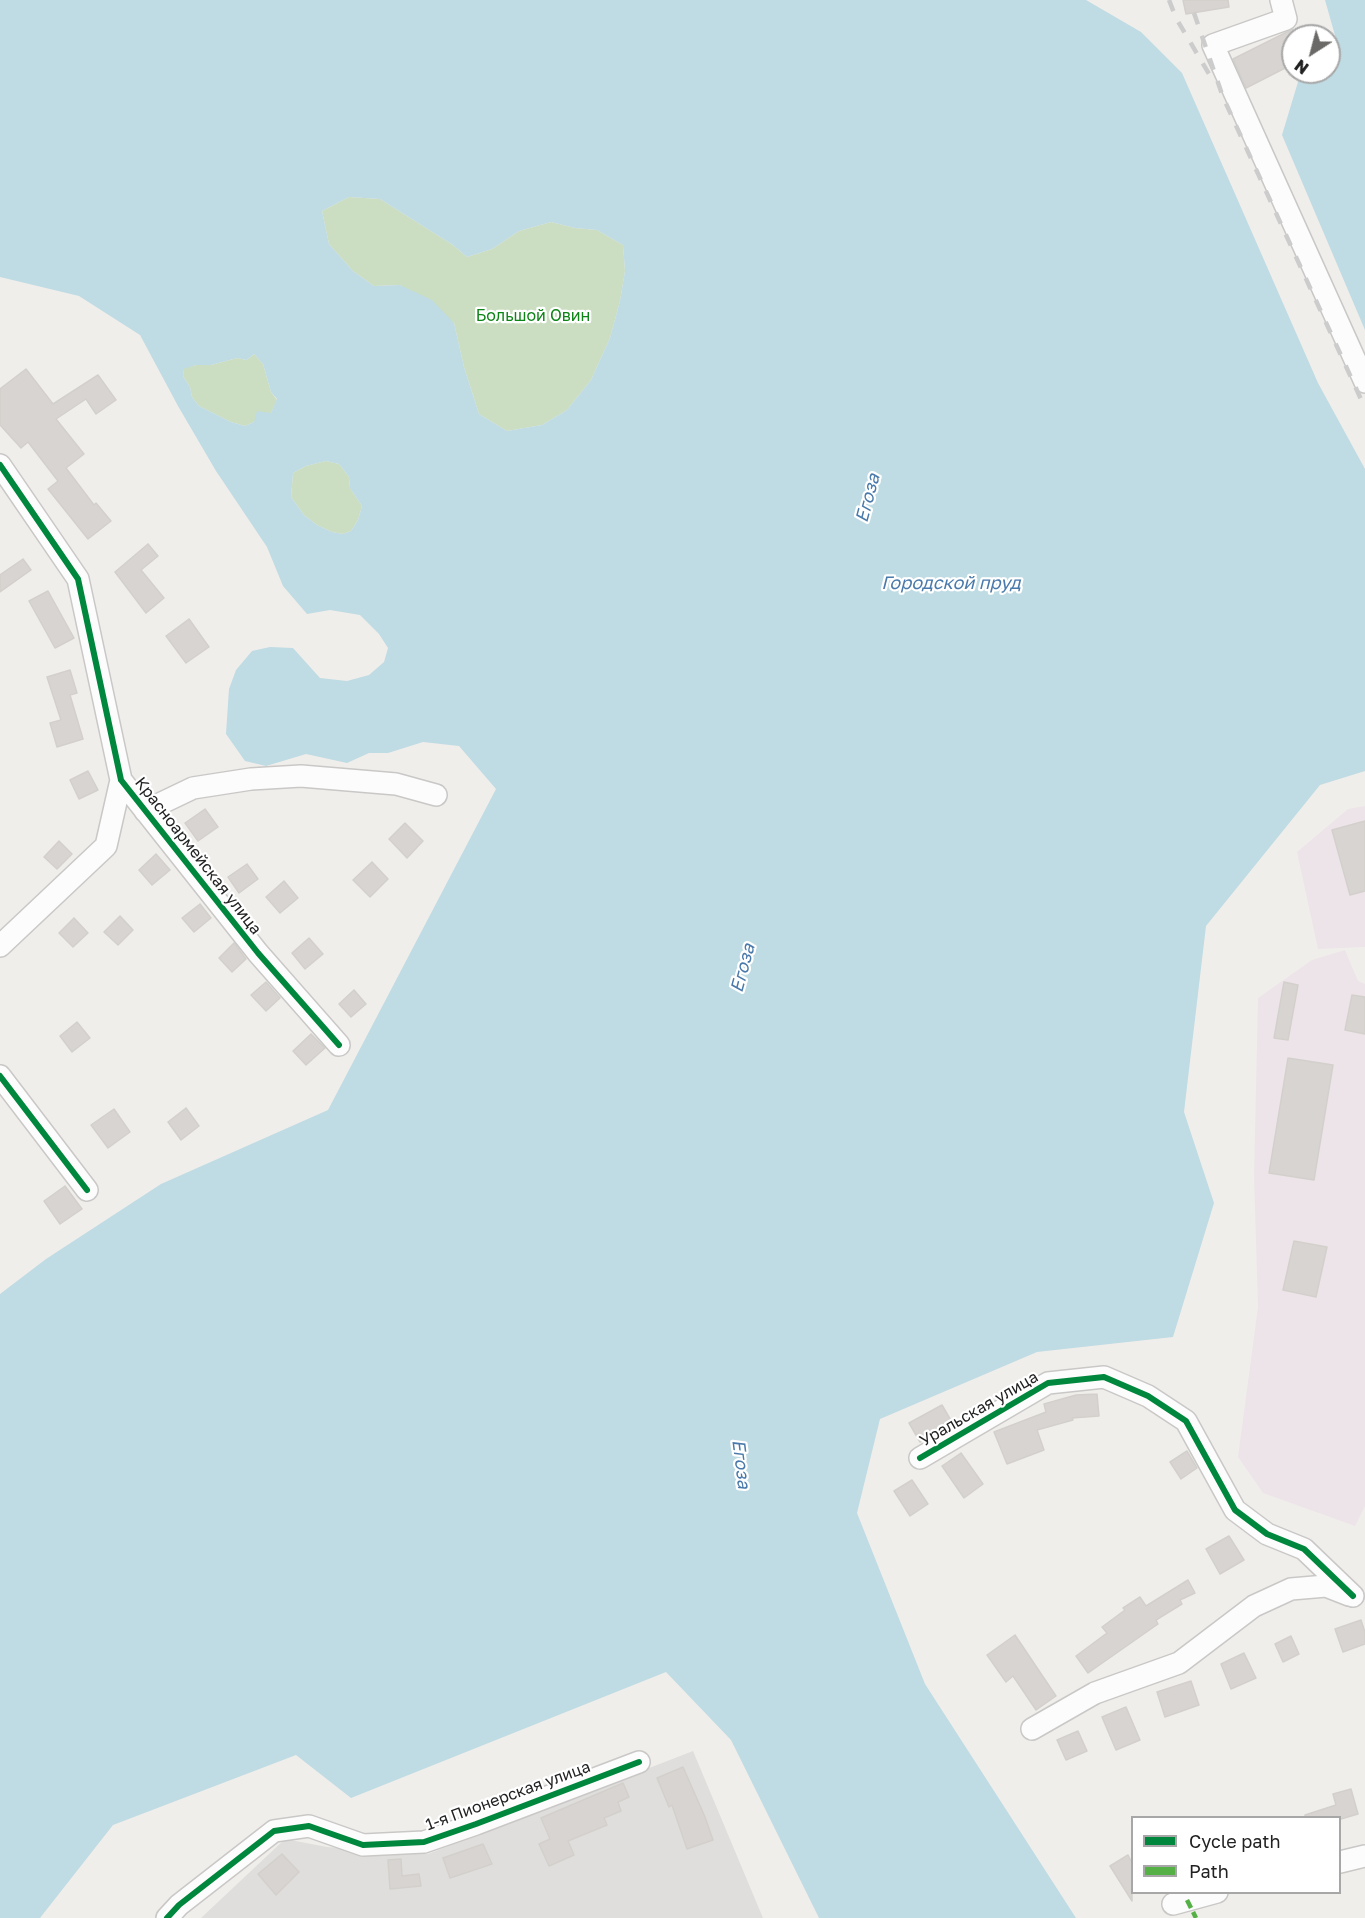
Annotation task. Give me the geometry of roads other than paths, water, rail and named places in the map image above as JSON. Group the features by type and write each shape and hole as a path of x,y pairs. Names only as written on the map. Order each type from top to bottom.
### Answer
{"street":[{"path":"1281,0 1286,19 1213,45 1365,382"},
{"name":"Красноармейская улица","path":"0,465 78,579 121,780 258,954 339,1045"},
{"path":"145,811 193,788 261,778 301,776 360,779 396,784 436,795"},
{"path":"0,946 106,846 121,780"},
{"path":"0,1076 87,1190"},
{"name":"Уральская улица","path":"920,1458 1048,1383 1104,1377 1148,1396 1185,1421 1235,1510 1267,1534 1304,1549 1359,1600"},
{"name":"Уральская улица","path":"1032,1729 1095,1693 1179,1663 1254,1606 1291,1589 1326,1586 1359,1600"},
{"name":"1-я Пионерская улица","path":"167,1918 179,1905 274,1832 309,1826 363,1845 424,1842 639,1762"},
{"path":"1341,1862 1365,1856"},
{"path":"1173,1904 1213,1894"}],"water":[{"name":"Городской пруд","path":"0,0 1086,0 1141,32 1182,73 1318,383 1365,469 1365,771 1320,785 1206,926 1184,1112 1214,1203 1173,1337 1037,1352 880,1419 857,1513 925,1684 1076,1918 819,1918 731,1740 666,1672 351,1798 296,1755 113,1825 40,1918 0,1918 0,1294 46,1259 161,1184 328,1110 496,789 459,746 423,742 388,753 369,753 347,763 306,754 266,766 245,761 226,734 229,689 236,670 252,651 270,647 293,648 320,678 347,681 369,675 384,662 388,648 379,634 360,615 330,610 307,614 283,586 267,547 216,471 140,335 79,296 0,277","holes":["349,197 380,199 453,245 467,257 492,249 519,231 551,222 597,230 623,245 625,271 610,338 591,380 567,410 542,425 507,431 479,414 464,367 454,323 432,300 400,285 374,286 353,271 329,244 322,211","254,354 263,364 271,392 277,399 271,413 257,411 254,422 245,426 231,422 199,406 192,397 190,387 183,376 184,369 237,358 247,360","326,461 339,464 349,477 350,488 362,506 358,520 351,531 343,534 317,525 304,515 291,497 293,473 306,466"]},
{"path":"1325,0 1365,0 1365,330 1282,135 1297,84 1341,84 1341,24 1332,24"}],"railway":[{"path":"1169,0 1176,18 1209,74"},
{"path":"1194,13 1223,97 1365,408"}],"park label":[{"name":"Большой Овин","path":"533,316"}],"water label":[{"name":"Егоза","path":"868,498"},
{"name":"Егоза","path":"743,968"},
{"name":"Егоза","path":"741,1464"}]}
